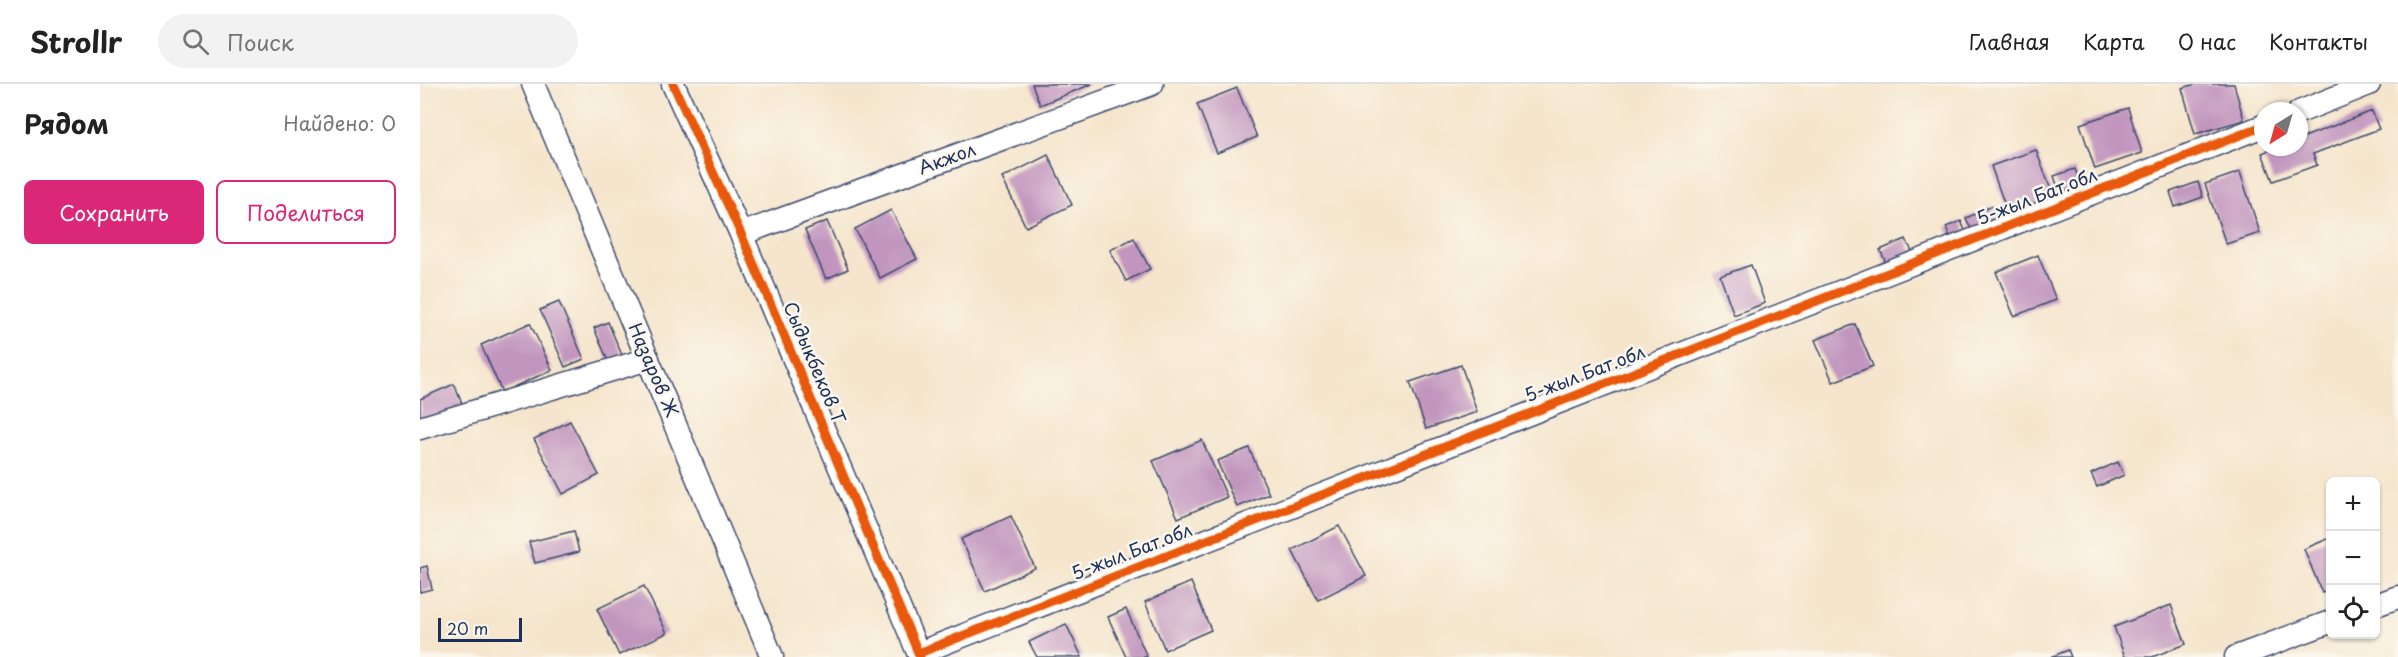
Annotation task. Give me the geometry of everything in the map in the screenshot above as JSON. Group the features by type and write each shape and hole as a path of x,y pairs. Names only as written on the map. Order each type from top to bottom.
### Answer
{"street":[{"name":"Назаров Ж","path":"532,84 772,657"},
{"name":"Сыдыкбеков Т","path":"673,84 741,234 920,655"},
{"name":"Акжол","path":"741,234 1152,84"},
{"path":"2308,108 2369,84"},
{"name":"5-жыл Бат.обл","path":"920,655 2254,130"},
{"path":"420,428 648,359"},
{"path":"2380,604 2398,597"},
{"path":"2236,657 2326,624"}],"building":[{"path":"1032,84 1092,84 1040,105"},
{"path":"2196,84 2234,84 2244,120 2195,134 2182,88"},
{"path":"1237,88 1257,137 1217,153 1197,104"},
{"path":"2128,108 2142,153 2095,169 2080,124"},
{"path":"2372,111 2379,129 2313,154 2317,165 2273,181 2263,156 2308,156 2308,136"},
{"path":"2036,150 2056,203 2010,220 1991,166"},
{"path":"1048,155 1072,205 1026,227 1002,178"},
{"path":"2075,169 2083,192 2062,200 2054,176"},
{"path":"2240,172 2260,233 2226,244 2205,184"},
{"path":"2198,182 2203,197 2175,207 2170,192"},
{"path":"1992,206 2000,224 1974,235 1966,218"},
{"path":"891,210 917,259 880,278 855,229"},
{"path":"827,221 848,269 826,279 805,230"},
{"path":"1961,221 1967,235 1952,241 1946,227"},
{"path":"1134,238 1150,269 1126,281 1110,250"},
{"path":"1906,239 1914,256 1888,267 1880,250"},
{"path":"2038,255 2056,300 2014,316 1996,272"},
{"path":"1751,265 1765,303 1734,315 1720,276"},
{"path":"559,302 584,359 565,367 540,310"},
{"path":"608,322 622,355 608,361 594,328"},
{"path":"530,323 552,370 502,392 481,345"},
{"path":"1855,324 1873,366 1833,382 1815,340"},
{"path":"1461,365 1477,412 1426,429 1410,382"},
{"path":"454,384 463,406 420,424 420,399"},
{"path":"570,421 599,475 563,494 534,439"},
{"path":"1202,440 1227,497 1178,518 1153,461"},
{"path":"1249,448 1269,494 1237,507 1217,461"},
{"path":"2118,462 2124,475 2097,487 2091,474"},
{"path":"1011,516 1035,568 985,591 961,539"},
{"path":"1339,526 1366,576 1318,600 1292,550"},
{"path":"574,531 579,552 535,563 529,542"},
{"path":"2326,540 2326,592 2322,593 2304,549"},
{"path":"427,566 432,589 420,592 420,568"},
{"path":"1191,582 1211,630 1165,650 1145,602"},
{"path":"644,586 667,633 619,655 597,609"},
{"path":"2171,605 2186,644 2152,657 2125,657 2114,627"},
{"path":"1126,609 1147,657 1126,657 1108,617"},
{"path":"1066,624 1082,657 1037,657 1029,642"},
{"path":"2068,650 2071,657 2051,657"}],"cycle path":[{"path":"673,84 741,234 920,657"},
{"path":"919,653 2254,130"}]}
